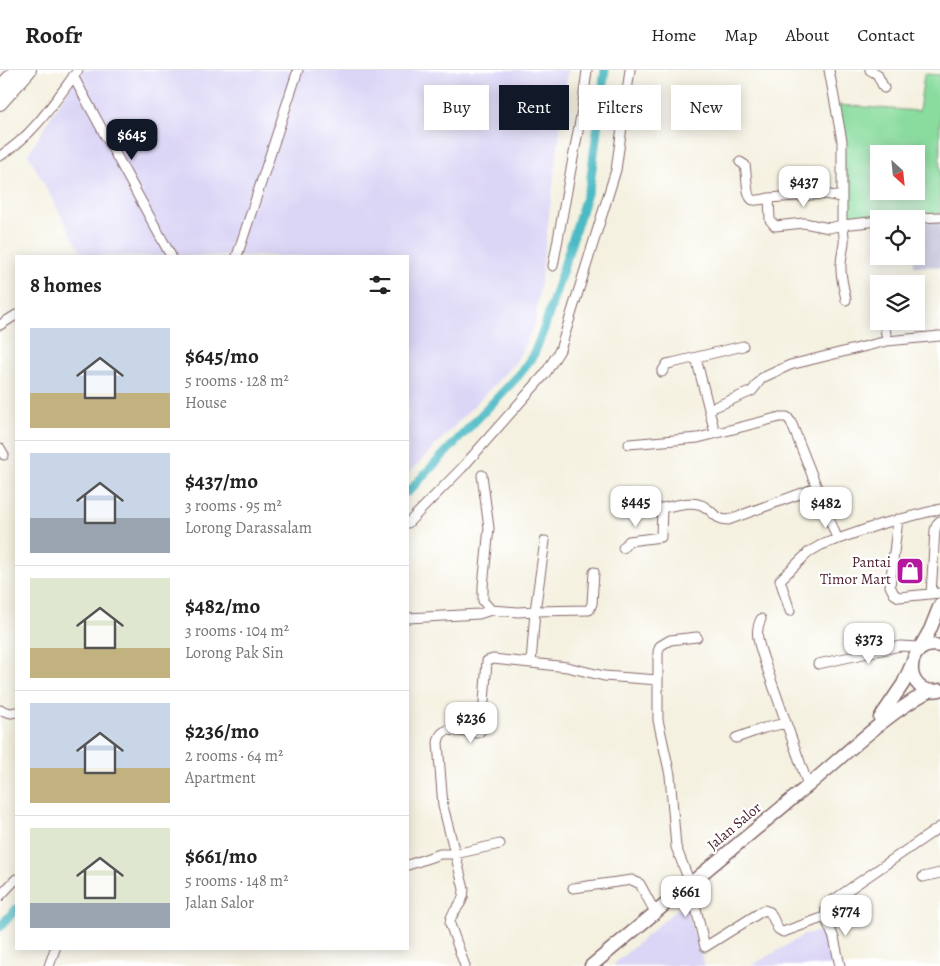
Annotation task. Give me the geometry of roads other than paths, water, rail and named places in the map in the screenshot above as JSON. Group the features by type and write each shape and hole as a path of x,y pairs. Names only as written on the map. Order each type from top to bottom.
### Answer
{"main road":[{"path":"0,88 17,70"},
{"path":"0,103 29,70"},
{"name":"Jalan Salor","path":"873,728 903,684 918,650 930,630 940,605"},
{"path":"918,650 929,645 940,646"},
{"path":"911,666 918,685 935,691"},
{"name":"Jalan Salor","path":"591,966 808,785 873,728 899,709 935,691"}],"street":[{"path":"237,255 298,70"},
{"path":"553,266 582,110 587,70"},
{"path":"409,523 462,468 520,403 545,374 560,350 616,170 630,70"},
{"path":"829,70 842,142 841,198 842,225 845,238 841,272 846,300"},
{"path":"870,70 876,74 884,88"},
{"path":"0,156 29,133 76,73 170,255"},
{"path":"740,162 745,165 748,176 748,194 752,200 824,194 841,198"},
{"path":"769,198 770,220 775,226 804,223 829,228 870,222"},
{"path":"925,218 940,217"},
{"path":"0,325 15,316"},
{"path":"885,330 887,341"},
{"path":"710,409 752,391 762,378 790,365 887,341 940,336"},
{"path":"662,372 667,364 743,346"},
{"path":"696,358 716,433"},
{"path":"629,444 682,440 787,417 791,422 837,538"},
{"path":"482,475 489,528 483,586 484,600 491,610"},
{"path":"624,548 629,541 661,537 662,508 698,504 705,506 720,520 728,520 816,488"},
{"path":"790,611 780,578 809,552 837,538 940,508"},
{"path":"898,519 891,589 899,597 935,593 935,530 940,521"},
{"path":"531,663 535,611 545,541"},
{"path":"409,618 479,614 491,610 518,612 588,610 592,604 594,572"},
{"path":"761,619 757,636 808,785"},
{"path":"697,637 670,640 660,646 658,652 658,720 670,775 676,847 690,883 705,947 764,910 770,912 778,929 783,932 825,916"},
{"path":"818,664 900,646 918,650"},
{"path":"465,966 450,924 453,912 461,905 464,898 464,889 442,799 438,738 440,734 448,730 478,733 482,729 487,661 493,659 567,666 604,676 658,680"},
{"path":"0,710 15,712"},
{"path":"736,738 764,728 786,723"},
{"path":"840,966 834,938 825,916 826,909 834,899 940,828"},
{"path":"409,865 440,854 455,854 500,844"},
{"path":"923,877 940,873"},
{"path":"0,896 15,879"},
{"path":"573,888 636,881 640,884 655,912"},
{"path":"49,966 55,950"}],"waterway":[{"path":"409,491 519,375 534,354 545,326 590,184 605,70"},
{"path":"0,927 15,910"}],"place":[{"name":"Pantai Timor Mart","path":"910,571"}]}
